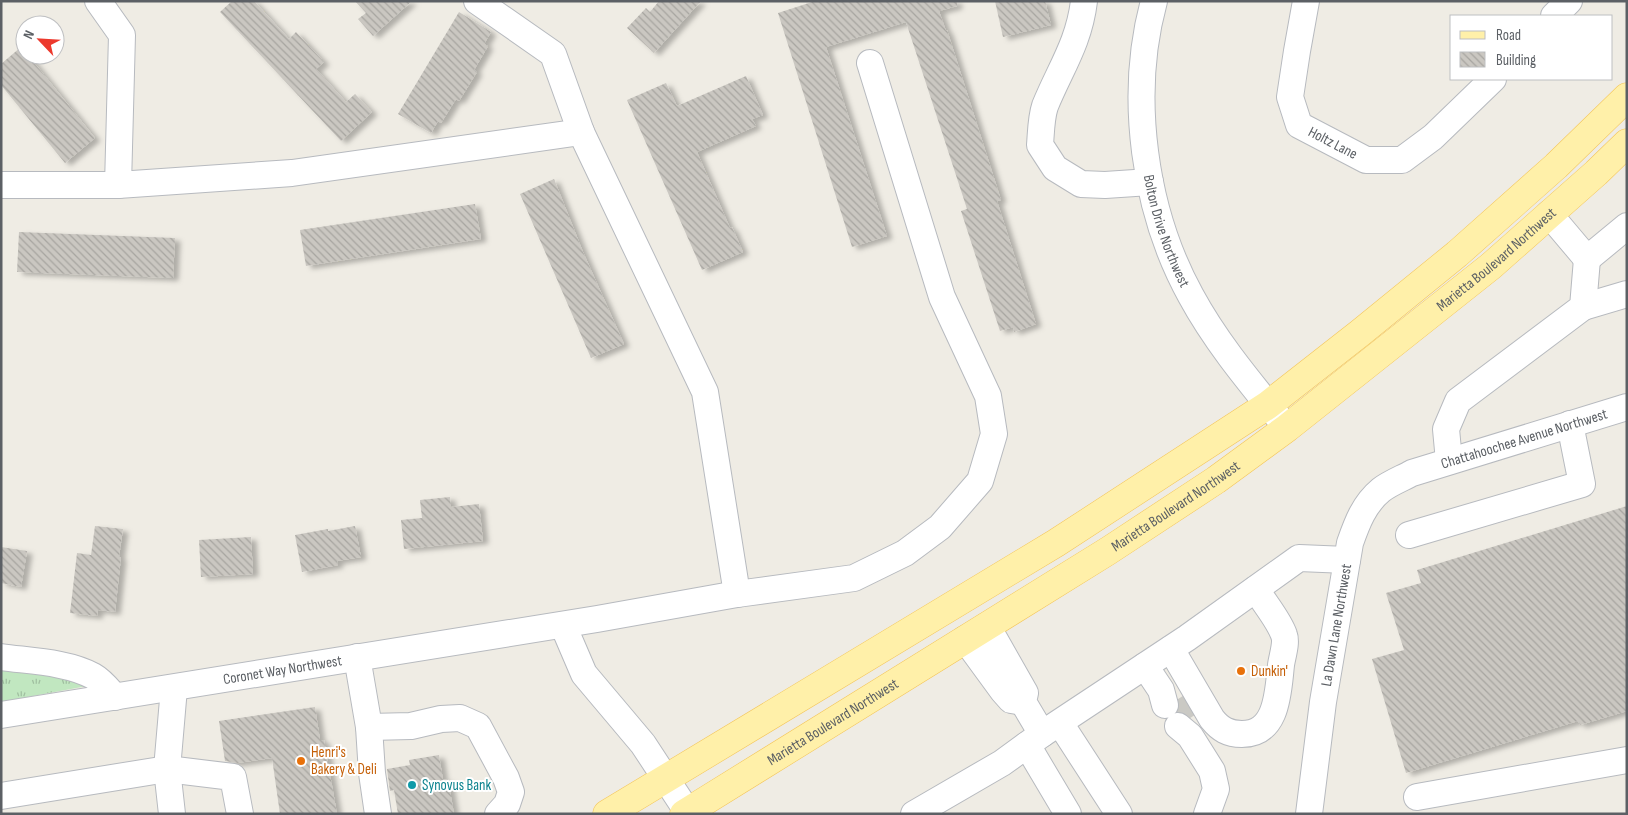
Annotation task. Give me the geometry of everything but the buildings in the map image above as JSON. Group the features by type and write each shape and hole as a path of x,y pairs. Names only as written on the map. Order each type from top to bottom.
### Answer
{"main road":[{"path":"607,814 1056,543 1268,404 1360,333 1457,254 1556,166 1627,97"},
{"name":"Marietta Boulevard Northwest","path":"687,813 1108,551 1216,480 1287,428 1491,266 1627,143"}],"street":[{"path":"98,1 122,35 118,184"},
{"path":"477,1 553,54 581,132 705,392 737,594"},
{"path":"1084,1 1082,18 1068,58 1044,108 1040,145 1055,168 1081,184 1105,185 1150,182"},
{"name":"Bolton Drive Northwest","path":"1154,1 1144,53 1142,96 1144,139 1150,182 1167,240 1191,296 1214,333 1287,428"},
{"name":"Holtz Lane","path":"1306,1 1290,97 1299,125 1366,160 1402,160 1433,137 1492,80"},
{"path":"1555,15 1569,1"},
{"name":"Coronet Way Northwest","path":"1,715 737,594 854,578 905,553 940,527 980,481 994,434 988,396 942,296 870,64"},
{"path":"1,185 118,184 292,173 581,132"},
{"path":"1549,214 1587,259 1583,307"},
{"path":"1587,259 1627,226"},
{"path":"1449,462 1446,429 1458,401 1583,307 1627,294"},
{"name":"Chattahoochee Avenue Northwest","path":"1422,470 1627,406"},
{"path":"1409,535 1582,484 1570,424"},
{"name":"La Dawn Lane Northwest","path":"1309,814 1323,702 1350,544 1358,519 1368,504 1382,489 1422,470"},
{"path":"914,814 1002,762 1171,649 1299,558 1347,560"},
{"path":"1171,649 1212,719 1220,728 1234,734 1248,734 1260,729 1270,720 1276,703 1285,636 1256,589"},
{"path":"563,624 584,674 643,744 687,813"},
{"path":"976,632 1002,691 1011,700 1023,702 1043,734 1120,814"},
{"path":"1,657 68,667 92,675 103,683 115,697"},
{"path":"358,657 369,727 372,773 378,814"},
{"path":"1145,666 1212,771 1216,789 1207,814"},
{"path":"172,814 166,769 174,688"},
{"path":"369,727 411,726 441,718 460,718 478,726 506,778 505,803"},
{"path":"1043,734 1068,814"},
{"path":"1418,797 1627,760"},
{"path":"1,796 166,769 233,777 240,814"}],"green space":[{"path":"1,667 103,683 1,702"}],"tunnel":[{"path":"1175,701 1187,720"}],"place":[{"name":"Dunkin'","path":"1241,671"},
{"name":"Henri's Bakery & Deli","path":"301,761"},
{"name":"Synovus Bank","path":"412,785"}]}
